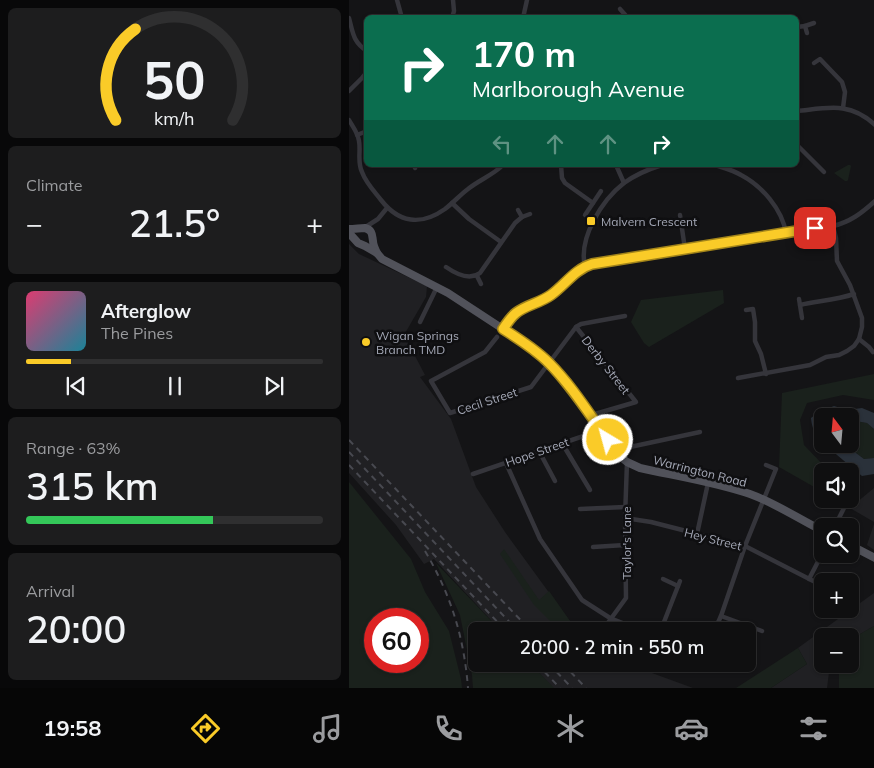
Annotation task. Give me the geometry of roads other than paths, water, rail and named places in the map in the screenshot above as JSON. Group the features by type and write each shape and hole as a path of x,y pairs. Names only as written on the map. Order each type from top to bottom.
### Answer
{"main road":[{"path":"349,229 369,230 377,253"},
{"path":"355,239 355,234 362,229"},
{"path":"349,233 360,245 365,246 369,244 372,237"},
{"name":"Warrington Road","path":"365,246 377,253 382,259 437,287 525,343 549,363 563,379 627,462 641,468 750,494 814,526"},
{"path":"859,550 874,558"}],"street":[{"path":"397,0 401,15"},
{"path":"453,0 453,15"},
{"path":"524,15 527,0"},
{"path":"349,19 357,44 364,49"},
{"path":"799,28 814,23"},
{"path":"805,26 807,34"},
{"path":"815,53 842,82 845,92 843,108"},
{"path":"814,63 820,59"},
{"path":"349,91 364,76"},
{"path":"799,111 831,107 843,108 859,114 874,125"},
{"path":"349,120 357,134 359,159 362,172 369,186 387,208 403,218 419,220 436,215 473,185 501,167"},
{"path":"357,134 364,132"},
{"path":"799,147 824,172"},
{"path":"819,167 823,163"},
{"path":"561,167 562,178 565,183 593,203"},
{"path":"616,167 624,183"},
{"path":"585,266 583,262 584,249 590,228 606,200 624,183 657,167"},
{"path":"721,167 741,175 764,193 780,214 786,233"},
{"path":"585,215 601,191"},
{"path":"503,329 516,312 550,296 585,266 833,226 851,220 861,214 874,201"},
{"path":"452,203 469,219 501,242"},
{"path":"362,229 377,219 387,208"},
{"path":"518,210 522,218"},
{"path":"446,267 452,275 477,276 515,223 530,214"},
{"path":"680,215 685,249"},
{"path":"372,237 377,219"},
{"path":"738,378 803,367 826,357 839,355 850,349 859,339 862,322 861,314 850,285 837,261 837,243 833,226"},
{"path":"477,276 481,284"},
{"path":"420,322 437,287"},
{"path":"800,306 839,299 854,294"},
{"path":"799,300 802,318"},
{"path":"747,310 755,309 755,341 761,354 765,374"},
{"path":"549,363 576,327 585,322 625,316"},
{"name":"Derby Street","path":"576,327 636,402 595,414 591,417"},
{"name":"Cecil Street","path":"493,339 485,352 431,381 450,413 531,386 549,363"},
{"path":"859,339 873,352"},
{"name":"Hope Street","path":"473,474 601,430"},
{"path":"616,450 700,432"},
{"path":"562,444 590,490"},
{"path":"539,451 555,481"},
{"name":"Taylor's Lane","path":"608,622 626,598 625,507 627,462"},
{"path":"506,463 540,539 582,600 610,618 620,622"},
{"path":"718,622 745,546 776,469 766,465"},
{"path":"697,534 708,483"},
{"path":"581,509 625,507"},
{"path":"839,518 844,508"},
{"name":"Hey Street","path":"625,518 651,522 745,546 814,582"},
{"path":"593,547 625,545"},
{"path":"809,579 817,563"},
{"path":"663,579 679,583 664,622"},
{"path":"721,616 762,631"}],"railway":[{"path":"349,440 522,622"},
{"path":"349,452 510,622"},
{"path":"349,465 497,622"},
{"path":"425,551 442,584 455,617 463,651 468,688"},
{"path":"545,672 560,688"},
{"path":"557,672 572,688"},
{"path":"571,672 586,688"}],"place":[{"name":"Malvern Crescent","path":"591,221"},
{"name":"Wigan Springs Branch TMD","path":"366,342"}]}
